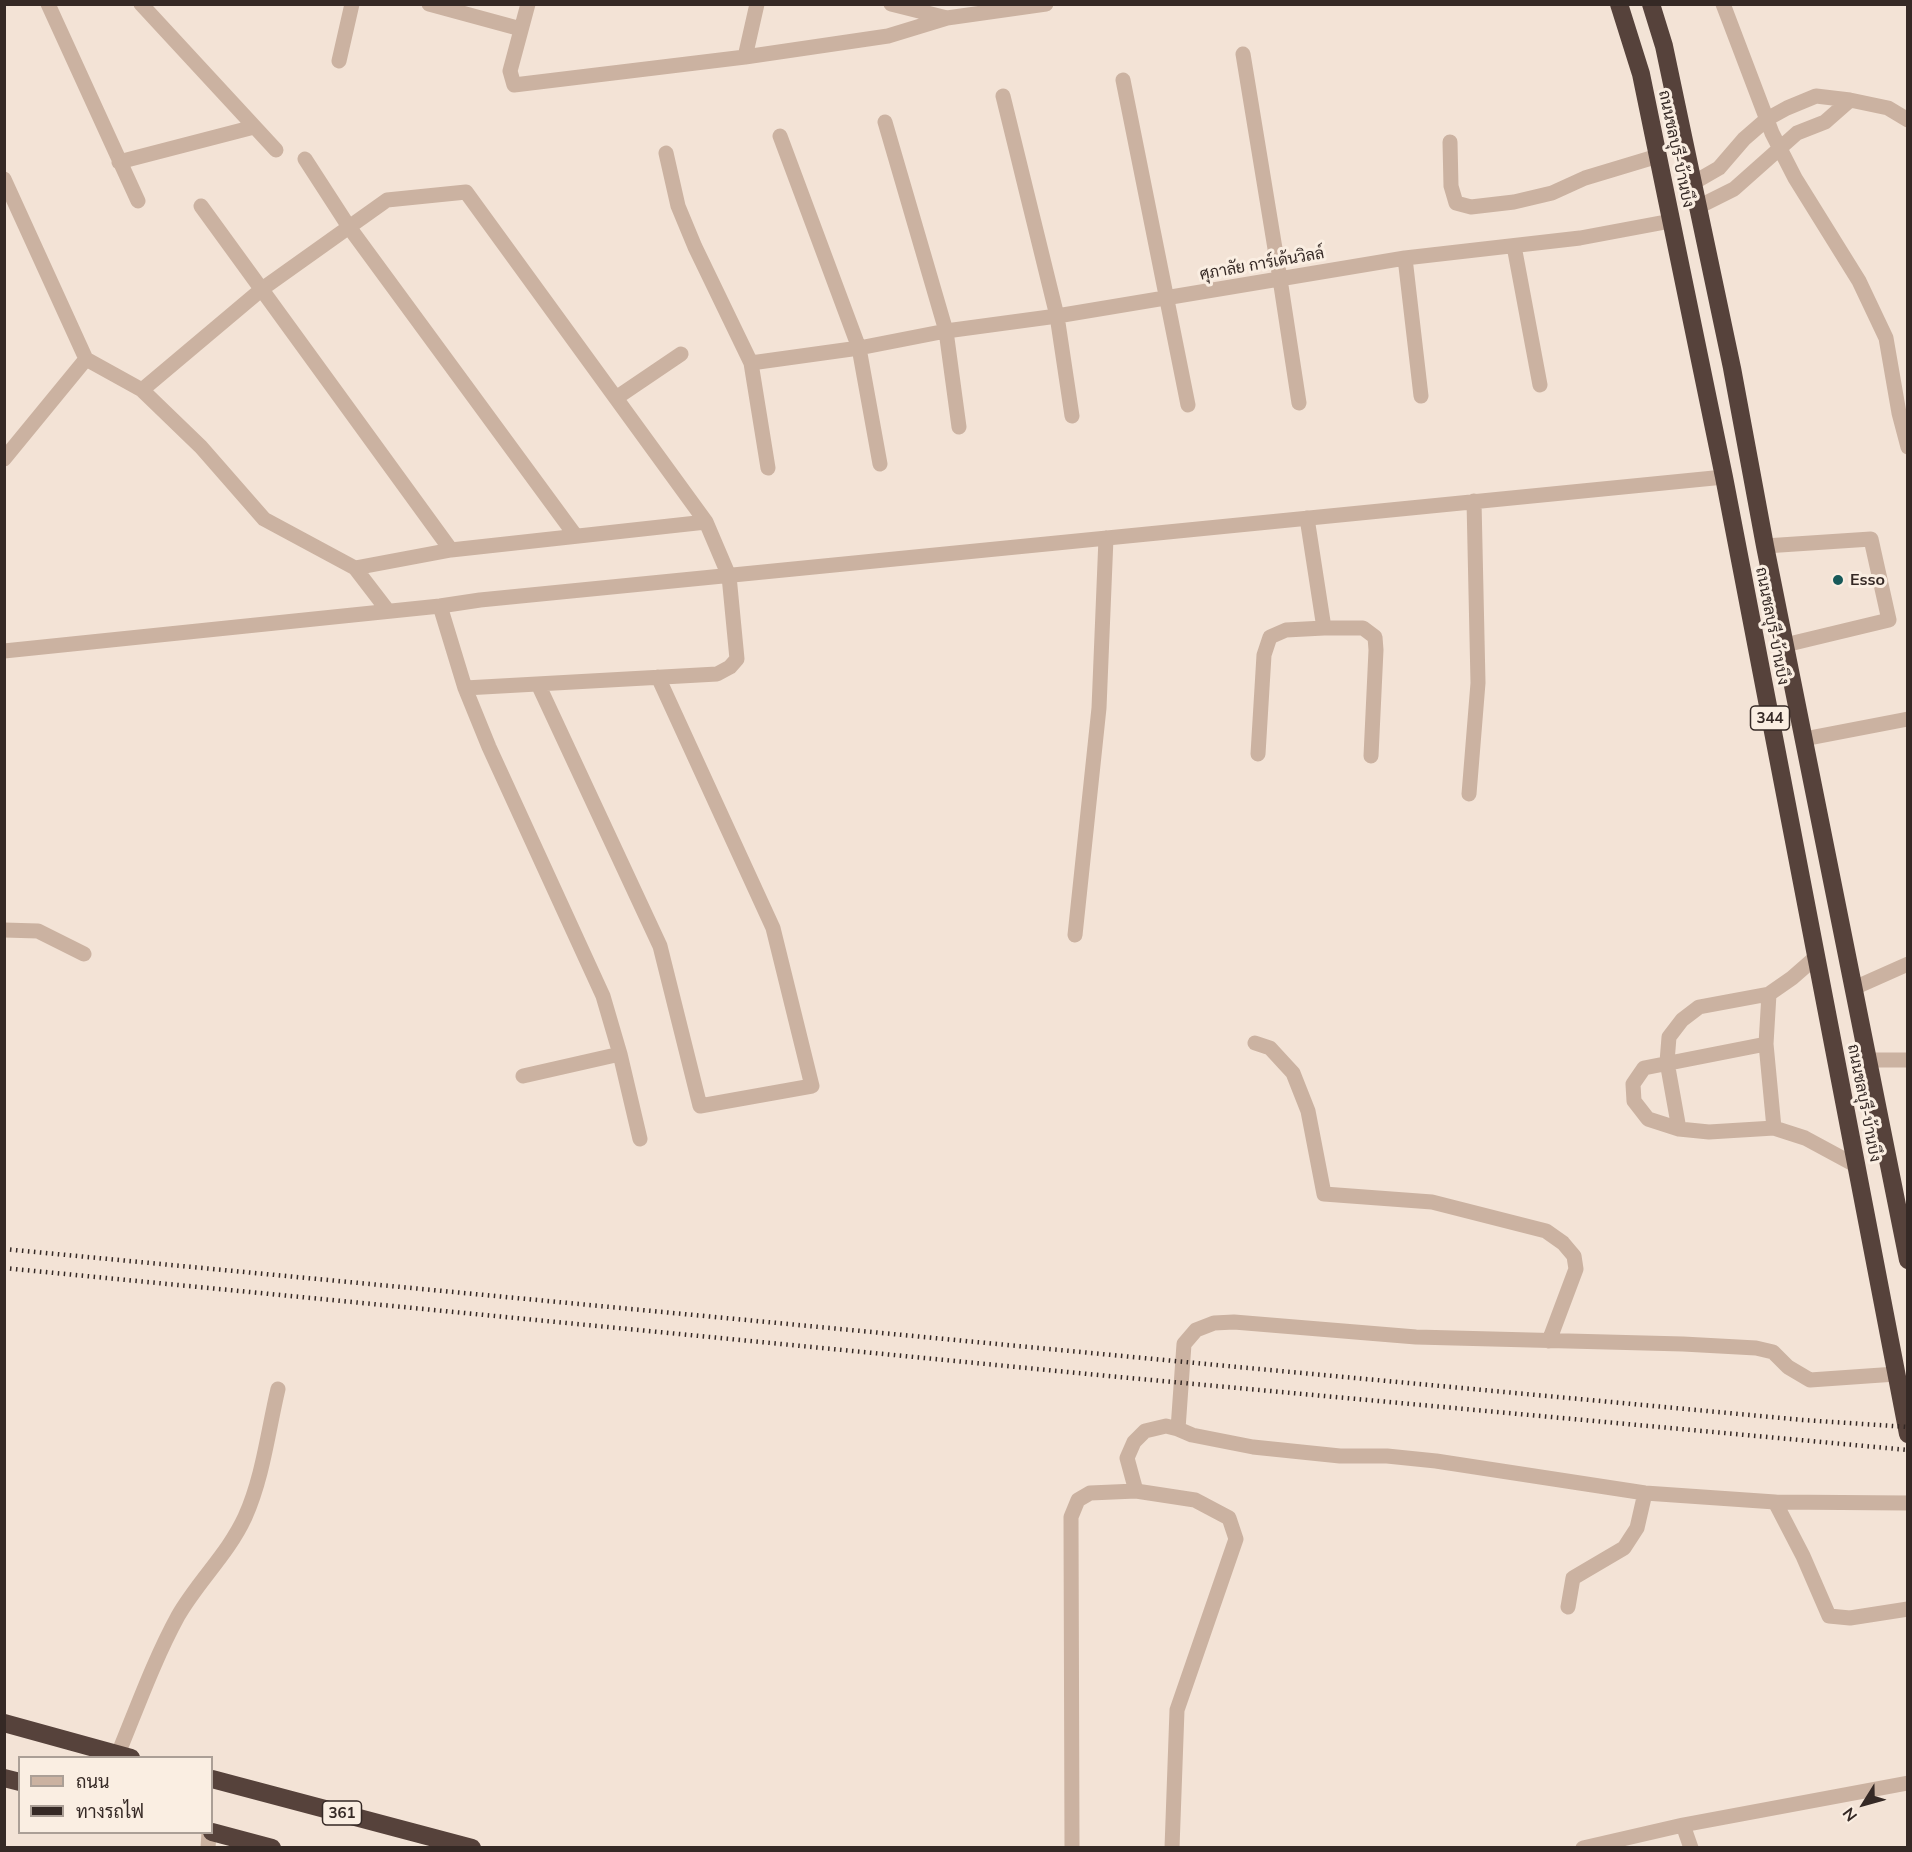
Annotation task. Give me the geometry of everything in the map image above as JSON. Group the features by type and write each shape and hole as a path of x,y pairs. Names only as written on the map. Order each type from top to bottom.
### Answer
{"highway":[{"name":"ถนนชลบุรี-บ้านบึง","path":"1619,4 1641,74 1724,477 1908,1434"},
{"name":"ถนนชลบุรี-บ้านบึง","path":"1652,4 1664,46 1732,368 1765,546 1908,1260"},
{"path":"4,1723 124,1756"},
{"name":"361","path":"213,1779 472,1848"},
{"path":"213,1833 272,1848"}],"street":[{"path":"48,4 138,201"},
{"path":"141,4 276,150"},
{"path":"339,61 352,4"},
{"path":"429,4 521,29"},
{"path":"528,4 510,71 514,85 745,57 888,36 947,18 1046,4"},
{"path":"745,57 757,4"},
{"path":"891,4 947,18"},
{"path":"1723,4 1767,119 1795,178 1859,281 1886,338 1899,413 1908,447"},
{"path":"1243,54 1299,403"},
{"path":"1123,80 1188,405"},
{"path":"1003,96 1057,316 1072,416"},
{"path":"1693,183 1719,168 1744,139 1767,119 1816,96 1888,108 1908,120"},
{"path":"1698,207 1734,189 1780,147 1797,134 1826,122 1850,100"},
{"path":"885,123 945,331 959,427"},
{"path":"119,162 254,127"},
{"path":"780,136 859,348 880,464"},
{"path":"1450,142 1451,186 1455,203 1471,207 1514,202 1552,192 1585,177 1658,156"},
{"path":"666,153 678,206 695,247 751,363 768,468"},
{"path":"305,159 349,227 574,535"},
{"path":"4,179 86,359 142,390 201,447 264,519 355,568 388,611"},
{"path":"142,390 262,289 387,200 466,192 706,522 729,576 737,659 730,667 717,674 465,688"},
{"path":"201,207 451,550"},
{"name":"ศุภาลัย การ์เด้นวิลล์","path":"751,363 859,348 945,331 1166,299 1405,258 1580,238 1671,221"},
{"path":"1515,246 1540,385"},
{"path":"1405,258 1421,396"},
{"path":"616,398 681,354"},
{"path":"4,459 86,359"},
{"path":"4,651 480,600 1724,477"},
{"path":"1469,794 1478,683 1474,501"},
{"path":"1306,518 1324,628"},
{"path":"355,568 451,550 706,522"},
{"path":"1075,936 1099,708 1106,538"},
{"path":"1765,546 1871,539 1889,620 1785,645"},
{"path":"440,606 465,688 489,747 603,996 620,1054 640,1139"},
{"path":"1258,754 1264,655 1270,637 1286,630 1363,628 1375,637 1376,650 1371,756"},
{"path":"538,684 660,946 700,1106 812,1086 773,928 658,677"},
{"path":"1804,739 1908,719"},
{"path":"4,930 38,931 84,954"},
{"path":"1679,1129 1666,1062 1670,1037 1682,1020 1699,1007 1769,994 1816,957"},
{"path":"1854,988 1908,964"},
{"path":"1769,994 1766,1044 1774,1128"},
{"path":"1255,1043 1270,1048 1293,1073 1308,1111 1324,1194 1431,1202 1546,1231 1563,1242 1574,1256 1576,1269 1549,1341"},
{"path":"1766,1044 1644,1068 1633,1084 1634,1101 1648,1119 1679,1129 1709,1132 1774,1128 1805,1138 1856,1165"},
{"path":"523,1076 620,1054"},
{"path":"1868,1060 1908,1060"},
{"path":"1178,1429 1184,1344 1196,1330 1214,1323 1234,1322 1416,1337 1756,1348 1773,1352 1788,1367 1810,1380 1896,1374"},
{"path":"124,1756 160,1652 179,1614 231,1542 245,1517 256,1486 278,1389"},
{"path":"1136,1491 1127,1458 1134,1442 1145,1431 1166,1426 1192,1435 1253,1447 1341,1456 1387,1456 1436,1461 1645,1493 1775,1502 1908,1503"},
{"path":"1072,1848 1071,1517 1078,1500 1090,1493 1136,1491 1195,1500 1229,1518 1236,1539 1178,1710 1172,1848"},
{"path":"1568,1607 1573,1578 1624,1548 1637,1528 1645,1493"},
{"path":"1775,1502 1803,1556 1829,1616 1850,1618 1908,1609"},
{"path":"1583,1848 1683,1825 1908,1783"},
{"path":"1683,1825 1690,1848"}],"railway":[{"path":"4,1249 1803,1420 1908,1427"},
{"path":"4,1268 1119,1377 1908,1450"}],"place":[{"name":"Esso","path":"1838,580"}]}
